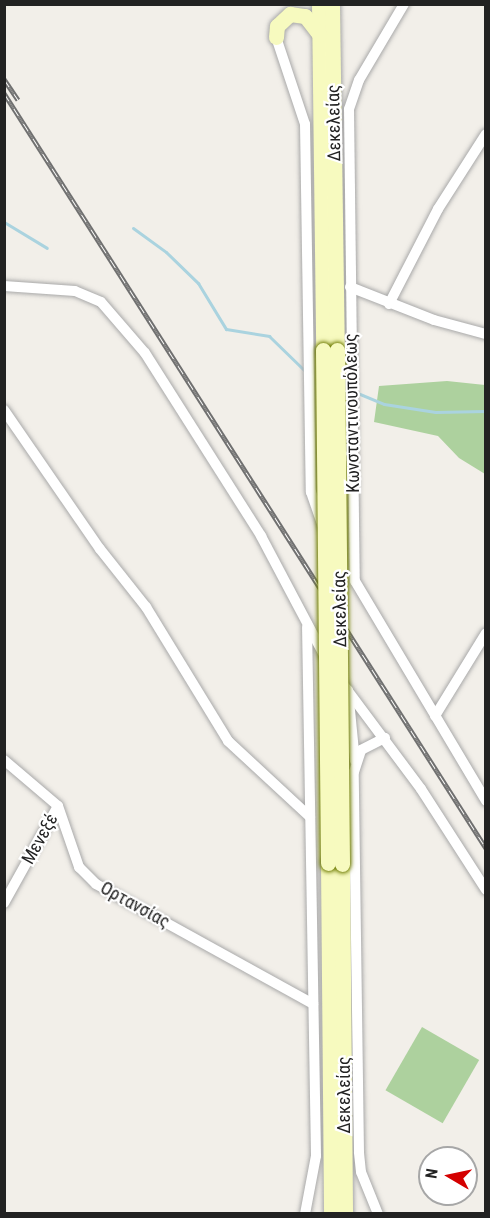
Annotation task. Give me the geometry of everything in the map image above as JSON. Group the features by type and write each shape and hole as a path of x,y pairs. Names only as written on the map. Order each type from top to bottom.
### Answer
{"main road":[{"path":"276,37 275,17 285,4"},
{"name":"Δεκελείας","path":"319,4 323,350 345,1214"},
{"name":"Δεκελείας","path":"323,350 332,4"},
{"path":"276,37 277,26 290,14 305,16 319,34"},
{"name":"Δεκελείας","path":"331,1214 335,864"}],"street":[{"name":"Κωνσταντινουπόλεως","path":"404,4 359,80 349,109 351,410 355,581 486,801"},
{"path":"276,37 305,124 323,350 309,394 311,492 327,537 355,581"},
{"path":"388,304 438,209 486,134"},
{"path":"4,286 75,291 100,302 145,353 261,536 307,624 348,689 385,738 486,890"},
{"path":"350,287 388,304 486,334"},
{"path":"4,410 100,549 146,607 228,741 310,817"},
{"path":"327,537 353,521"},
{"path":"305,1214 316,1156 307,624"},
{"path":"435,716 486,633"},
{"path":"348,689 355,761 359,1152 366,1186 378,1214"},
{"path":"355,761 361,750 385,738"},
{"name":"Ορτανσίας","path":"4,760 39,786 58,806 79,867 96,884 313,1004"},
{"name":"Μενεξέ","path":"4,903 58,806"}],"green space":[{"path":"447,381 485,385 485,474 459,458 438,436 374,422 379,386"},
{"path":"422,1027 479,1060 443,1123 385,1090"}],"waterway":[{"path":"4,222 47,248"},
{"path":"133,228 166,252 198,283 226,329 269,336 306,372"},
{"path":"343,387 384,404 435,412 486,411"}],"railway":[{"path":"4,79 18,100"},
{"path":"4,93 486,848"}]}
